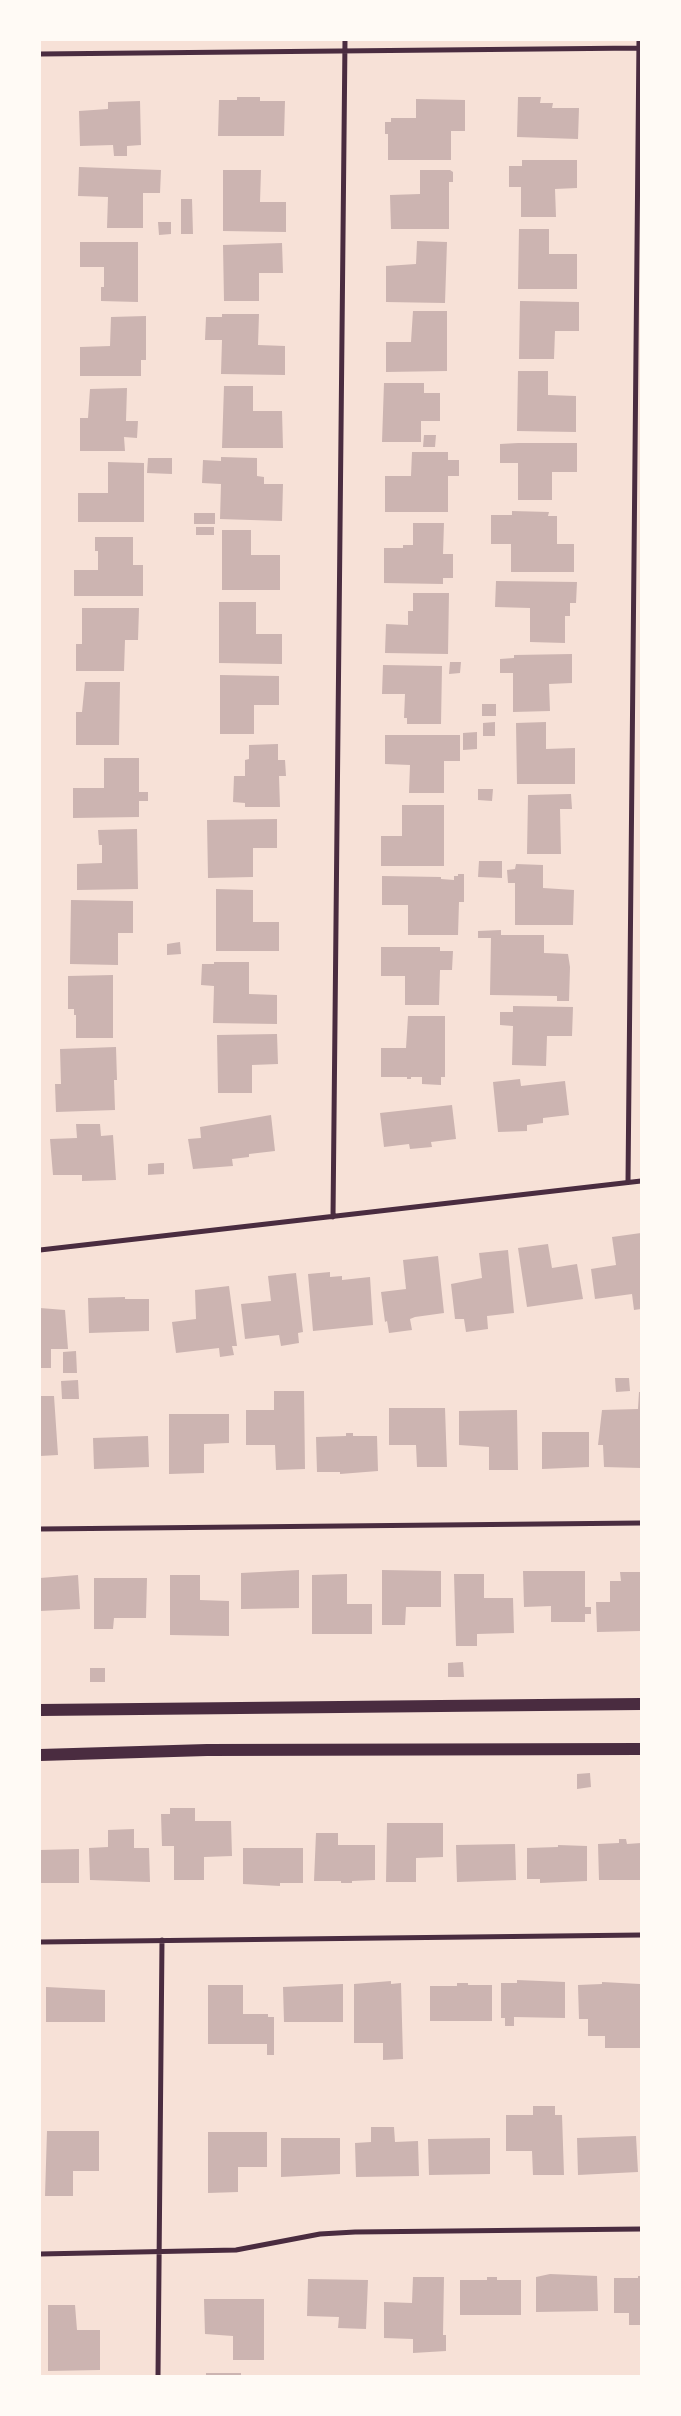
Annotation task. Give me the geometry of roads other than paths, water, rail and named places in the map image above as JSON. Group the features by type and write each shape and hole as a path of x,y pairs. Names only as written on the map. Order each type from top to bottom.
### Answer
{"main road":[{"path":"40,1710 641,1704"},
{"path":"40,1755 207,1750 641,1749"}],"street":[{"path":"333,1217 345,40"},
{"path":"628,1182 639,40"},
{"path":"40,54 639,48"},
{"path":"40,1250 161,1238 641,1181"},
{"path":"40,1529 641,1523"},
{"path":"40,1942 641,1935"},
{"path":"158,2376 162,1940"},
{"path":"40,2254 236,2250 320,2234 355,2232 641,2229"}]}
